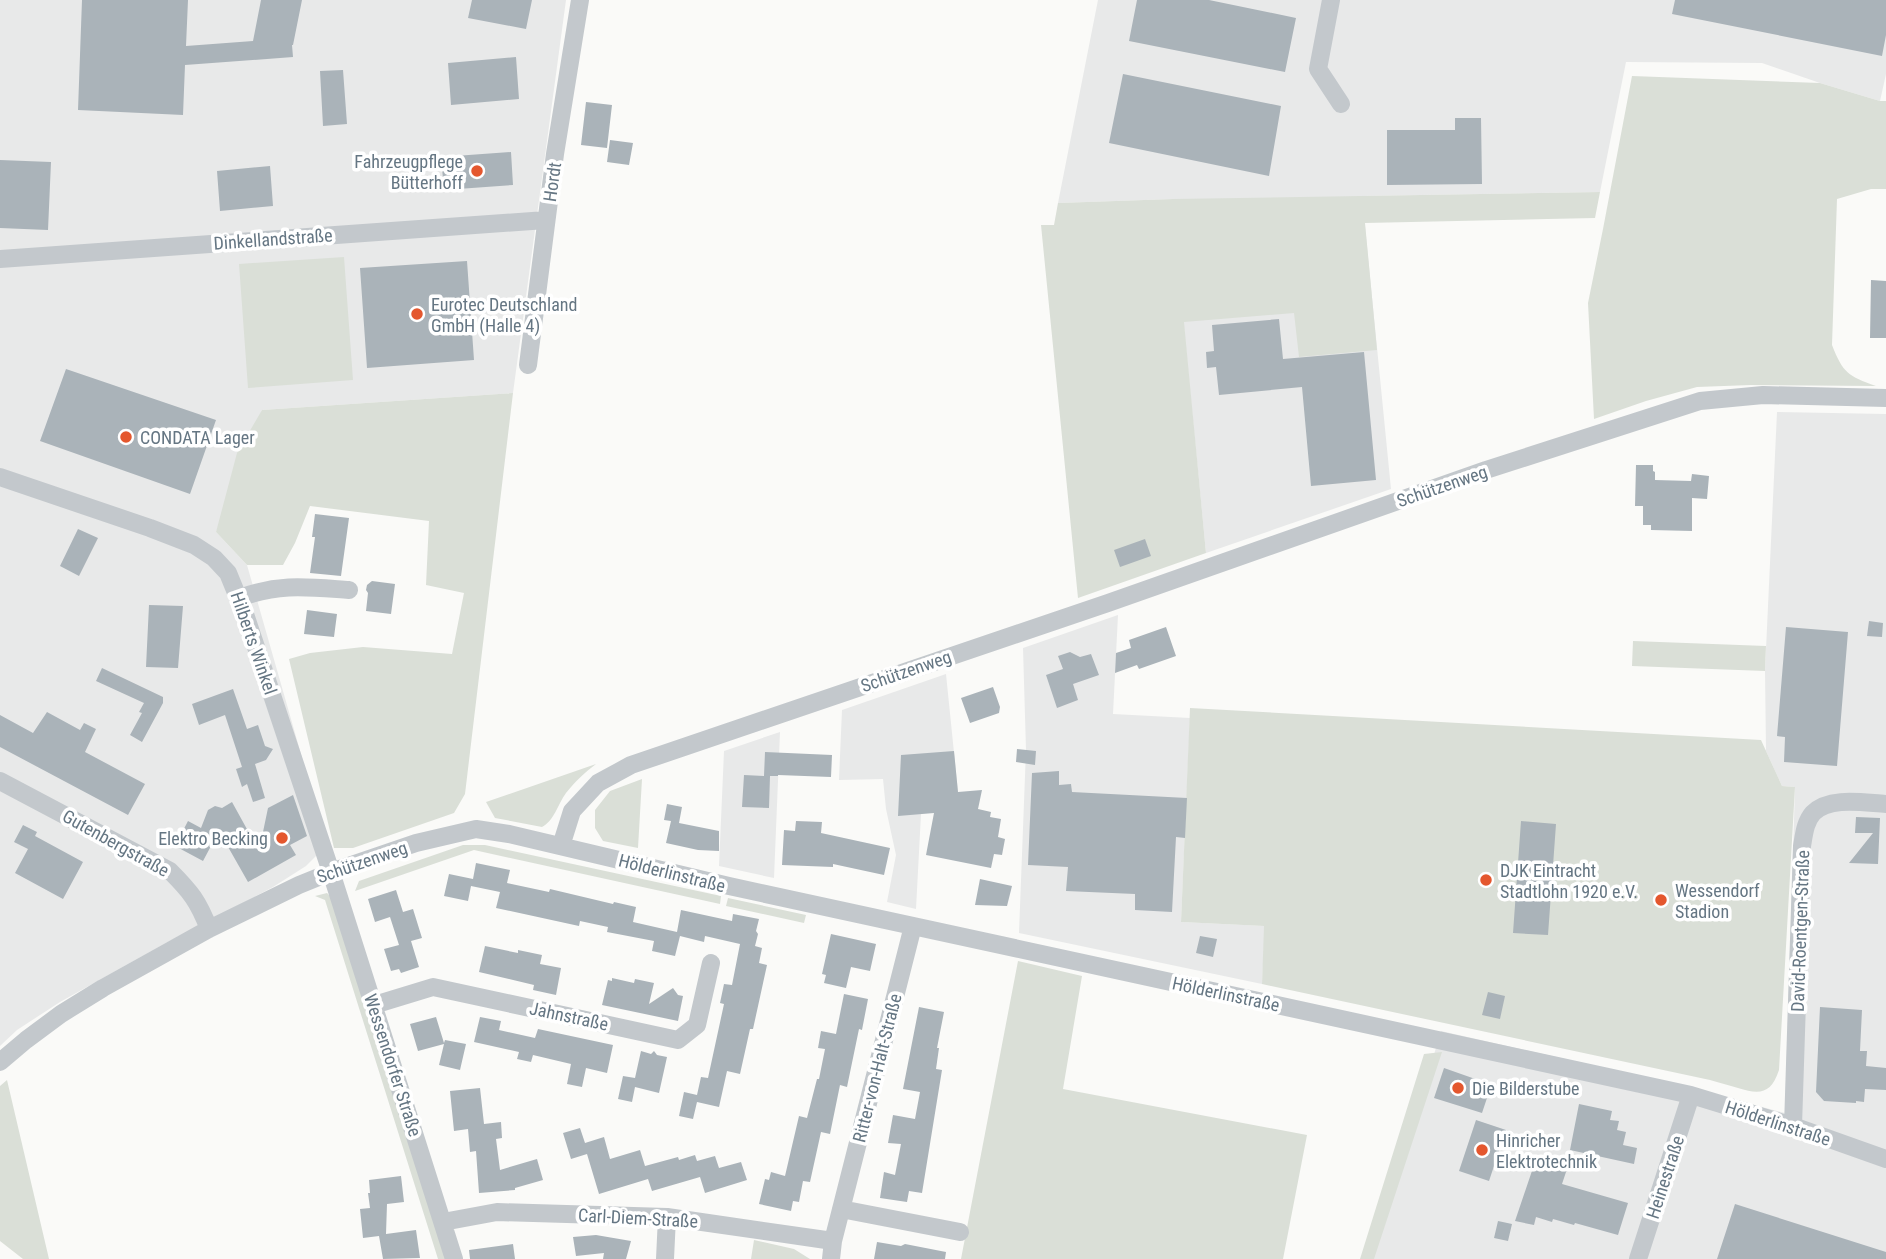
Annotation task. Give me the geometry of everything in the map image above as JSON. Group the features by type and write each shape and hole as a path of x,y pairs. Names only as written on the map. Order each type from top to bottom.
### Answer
{"street":[{"name":"Hordt","path":"528,365 580,0"},
{"path":"1331,0 1318,69 1341,104"},
{"name":"Dinkellandstraße","path":"0,259 547,220"},
{"name":"Schützenweg","path":"0,1062 61,1014 209,929 331,872 416,843 476,829 561,846 572,811 598,783 631,765 1133,595 1412,496 1700,401 1763,395 1886,398"},
{"name":"Hilberts Winkel","path":"0,477 194,545 214,558 228,573 239,597 331,872"},
{"path":"239,597 280,587 349,590"},
{"name":"Gutenbergstraße","path":"0,781 170,871 200,905 209,929"},
{"name":"David-Roentgen-Straße","path":"1793,1126 1805,827 1813,814 1826,805 1843,802 1886,804"},
{"name":"Hölderlinstraße","path":"561,846 729,886 1691,1095 1793,1126 1886,1159"},
{"name":"Wessendorfer Straße","path":"331,872 454,1259"},
{"name":"Ritter-von-Halt-Straße","path":"832,1250 913,926"},
{"name":"Jahnstraße","path":"374,1005 433,987 678,1040 697,1025 711,963"},
{"name":"Heinestraße","path":"1638,1259 1691,1095"},
{"path":"841,1209 960,1232"},
{"name":"Carl-Diem-Straße","path":"443,1222 497,1212 667,1217 832,1250"},
{"path":"665,1259 667,1217"}],"shaded area":[{"path":"0,0 566,0 513,393 262,410 216,532 247,565 327,845 306,866 273,887 60,1002 17,1030 0,1046"},
{"path":"1098,0 1886,0 1886,74 1880,101 1762,63 1626,62 1600,192 1362,196 1391,489 1206,553 1173,199 1058,203"},
{"path":"1632,76 1820,83 1886,101 1886,189 1871,189 1837,199 1832,345 1843,368 1876,386 1697,387 1594,419 1588,303"},
{"path":"1600,192 1595,218 1365,223 1377,350 1299,357 1294,313 1184,322 1206,553 1078,598 1041,225 1054,225 1058,203"},
{"path":"344,257 353,380 248,388 239,264"},
{"path":"513,393 465,794 454,813 353,848 334,848 289,659 310,653 363,647 452,654 464,593 426,585 429,521 310,506 283,565 247,565 216,532 237,453 262,410"},
{"path":"1777,412 1886,414 1886,1259 1373,1259 1441,1031 1676,1084 1785,1113 1795,787 1782,786 1766,751 1765,671"},
{"path":"1118,615 1113,714 1190,718 1181,922 1265,926 1262,984 1019,933 1026,750 1023,648"},
{"path":"1633,641 1766,646 1765,671 1632,666"},
{"path":"946,674 958,792 922,795 916,909 887,902 896,855 886,809 883,779 839,780 842,710"},
{"name":"DJK Eintracht Stadtlohn 1920 e.V.","path":"1190,708 1761,740 1782,786 1795,787 1779,1070 1776,1078 1764,1091 1746,1090 1262,984 1264,926 1181,922"},
{"path":"780,732 774,878 719,866 724,751"},
{"path":"596,764 569,789 553,817 542,827 495,818 486,802"},
{"path":"642,779 638,848 603,841 595,828 595,810 610,791"},
{"path":"463,845 485,845 721,896 720,904 474,850 355,891 359,881"},
{"path":"327,893 333,899 449,1259 438,1259 325,900 315,896"},
{"path":"728,898 806,915 804,923 726,906"},
{"path":"1018,961 1082,976 1063,1089 1307,1135 1283,1259 961,1259"},
{"path":"1442,1052 1374,1259 1360,1259 1424,1054"},
{"path":"7,1080 49,1259 23,1259 0,1241 0,1086"},
{"path":"754,1240 794,1249 810,1259 751,1259"}],"building":[{"path":"82,0 188,0 186,46 253,41 261,0 302,0 292,45 293,57 185,65 183,115 78,110"},
{"path":"472,0 532,0 526,29 468,18"},
{"path":"1137,0 1209,0 1296,18 1285,72 1129,41"},
{"path":"1675,0 1886,0 1886,35 1882,56 1672,14"},
{"path":"516,57 519,99 451,105 448,63"},
{"path":"343,70 347,124 323,126 320,71"},
{"path":"1123,74 1281,106 1269,176 1109,143"},
{"path":"586,102 612,105 607,148 581,145"},
{"path":"1455,118 1481,118 1482,184 1387,185 1387,130 1455,130"},
{"path":"610,140 633,143 629,165 607,162"},
{"name":"Fahrzeugpflege Bütterhoff","path":"511,152 513,185 444,190 441,157"},
{"path":"0,160 51,162 48,230 0,228"},
{"path":"270,166 273,206 220,211 217,171"},
{"name":"Eurotec Deutschland GmbH (Halle 4)","path":"467,261 474,360 367,368 360,268"},
{"path":"1871,280 1886,281 1886,338 1870,338"},
{"path":"1279,319 1283,359 1364,352 1376,480 1311,486 1302,387 1219,395 1216,367 1207,368 1206,352 1214,351 1212,325"},
{"name":"CONDATA Lager","path":"66,369 216,420 190,494 40,441"},
{"path":"1636,465 1653,465 1655,480 1691,481 1692,474 1709,476 1707,499 1692,498 1692,531 1651,530 1651,525 1643,525 1643,506 1635,506"},
{"path":"315,514 349,518 341,576 310,573"},
{"path":"78,529 98,538 79,576 60,566"},
{"path":"1145,539 1151,556 1120,567 1114,550"},
{"path":"372,581 395,584 391,614 366,611 367,585"},
{"path":"149,605 183,606 178,668 146,667"},
{"path":"307,610 337,614 334,637 304,634"},
{"path":"1869,621 1883,623 1882,637 1867,636"},
{"path":"1166,627 1176,656 1139,669 1137,665 1115,673 1116,653 1131,648 1129,640"},
{"path":"1786,627 1848,632 1837,766 1784,762 1785,737 1777,736"},
{"path":"1070,652 1080,657 1091,654 1099,675 1073,684 1078,700 1057,708 1046,675 1063,669 1058,656"},
{"path":"102,668 163,697 163,703 142,742 130,735 142,713 139,712 144,703 96,681"},
{"path":"993,687 1000,707 999,713 970,723 961,698"},
{"path":"233,689 247,729 258,725 265,746 273,749 266,760 255,764 265,798 253,802 247,784 242,787 236,769 242,767 225,715 199,725 192,704"},
{"path":"47,712 80,730 84,723 96,729 85,752 145,784 128,815 0,747 0,715 33,733"},
{"path":"1017,749 1036,751 1035,765 1016,762"},
{"path":"954,751 958,792 982,790 978,809 991,812 990,817 1001,819 998,837 1005,839 1002,855 994,854 991,868 926,855 934,813 898,816 901,755"},
{"path":"765,752 832,755 831,777 770,776 769,808 742,807 744,775 764,776"},
{"path":"1059,771 1059,785 1071,784 1072,792 1187,798 1185,838 1176,837 1172,912 1135,910 1135,894 1066,891 1068,867 1028,865 1032,773"},
{"path":"293,795 307,836 290,845 296,855 248,882 219,831 203,861 175,846 188,821 201,828 208,810 215,806 222,808 232,802 259,851 268,808"},
{"path":"667,804 682,807 679,823 719,831 719,851 698,850 666,843 671,821 664,820"},
{"path":"1856,817 1880,818 1878,864 1849,863 1873,833 1855,833"},
{"path":"796,821 822,822 821,833 890,848 884,875 833,864 833,867 782,865 784,830 795,831"},
{"path":"1521,821 1556,824 1548,935 1513,933"},
{"path":"23,825 37,832 35,836 83,862 63,899 15,873 28,849 14,842"},
{"path":"476,863 510,870 507,883 636,907 633,922 677,932 681,910 732,921 733,914 759,919 755,946 762,948 759,963 767,965 740,1074 727,1071 719,1107 697,1102 693,1119 679,1116 684,1092 697,1095 701,1077 708,1078 724,1004 720,1003 724,984 732,985 740,944 705,936 704,942 680,936 675,956 652,951 654,941 607,932 608,927 580,921 579,926 496,908 500,892 471,886 468,901 444,896 449,874 473,879"},
{"path":"980,879 1012,886 1007,906 975,905"},
{"path":"396,890 403,912 413,909 422,938 411,941 419,967 401,973 399,969 391,971 384,949 399,945 390,917 375,922 368,899"},
{"path":"831,934 876,944 870,971 851,967 846,988 824,983 826,975 822,974"},
{"path":"1200,936 1217,939 1213,957 1196,953"},
{"path":"485,946 542,955 540,964 561,968 556,995 533,990 534,985 479,972"},
{"path":"612,978 634,983 635,979 654,983 649,1004 673,988 678,995 683,996 678,1021 602,1005 608,980 612,981"},
{"path":"1488,992 1505,996 1500,1019 1482,1015"},
{"path":"844,994 868,999 847,1087 840,1085 830,1134 821,1132 810,1182 803,1181 799,1202 793,1201 791,1211 759,1204 765,1179 769,1180 771,1172 785,1176 799,1116 807,1118 819,1079 825,1049 818,1048 821,1031 836,1034"},
{"path":"919,1007 944,1012 936,1069 942,1070 922,1193 909,1191 907,1202 880,1198 884,1172 895,1175 901,1144 888,1143 893,1115 915,1119 920,1092 903,1089"},
{"path":"1820,1007 1862,1010 1860,1051 1867,1051 1866,1066 1886,1068 1886,1090 1865,1089 1864,1102 1856,1103 1824,1101 1816,1092"},
{"path":"436,1017 444,1043 445,1040 466,1044 460,1070 439,1065 444,1044 418,1051 410,1024"},
{"path":"480,1017 501,1021 499,1030 535,1038 538,1029 613,1045 607,1073 586,1068 582,1087 567,1084 571,1064 533,1055 531,1062 517,1059 519,1052 474,1042"},
{"path":"641,1051 651,1054 654,1051 657,1055 667,1057 659,1093 635,1087 632,1102 618,1099 623,1076 635,1078"},
{"name":"Die Bilderstube","path":"1444,1068 1481,1081 1476,1095 1487,1098 1482,1113 1434,1098"},
{"path":"480,1088 484,1124 501,1122 502,1138 496,1139 500,1170 537,1159 543,1180 515,1190 479,1193 476,1151 470,1152 468,1129 454,1131 450,1091"},
{"path":"1579,1104 1612,1111 1610,1120 1619,1121 1617,1130 1626,1132 1623,1145 1637,1148 1634,1164 1570,1150"},
{"name":"Hinricher Elektrotechnik","path":"1476,1120 1506,1130 1489,1181 1459,1171"},
{"path":"580,1128 585,1143 604,1137 610,1159 640,1150 645,1166 678,1157 679,1160 695,1155 697,1161 715,1156 719,1168 741,1162 747,1180 705,1193 700,1177 652,1191 648,1179 599,1194 587,1154 571,1159 563,1133"},
{"path":"1536,1159 1567,1169 1562,1184 1628,1203 1618,1235 1553,1219 1552,1222 1536,1217 1534,1225 1515,1221"},
{"path":"401,1176 404,1202 387,1204 386,1234 416,1230 420,1258 383,1259 379,1236 363,1238 360,1209 370,1208 369,1180"},
{"path":"1735,1204 1886,1252 1886,1259 1717,1259"},
{"path":"1498,1221 1512,1224 1508,1241 1494,1238"},
{"path":"596,1235 631,1241 626,1259 603,1259 604,1253 576,1256 573,1237"},
{"path":"877,1242 946,1252 945,1259 874,1259"},
{"path":"513,1244 515,1259 470,1259 469,1250"}],"place":[{"name":"Fahrzeugpflege Bütterhoff","path":"477,171"},
{"name":"Eurotec Deutschland GmbH (Halle 4)","path":"417,314"},
{"name":"CONDATA Lager","path":"126,437"},
{"name":"Elektro Becking","path":"282,838"},
{"name":"DJK Eintracht Stadtlohn 1920 e.V.","path":"1486,880"},
{"name":"Wessendorf Stadion","path":"1661,900"},
{"name":"Die Bilderstube","path":"1458,1088"},
{"name":"Hinricher Elektrotechnik","path":"1482,1150"}]}
